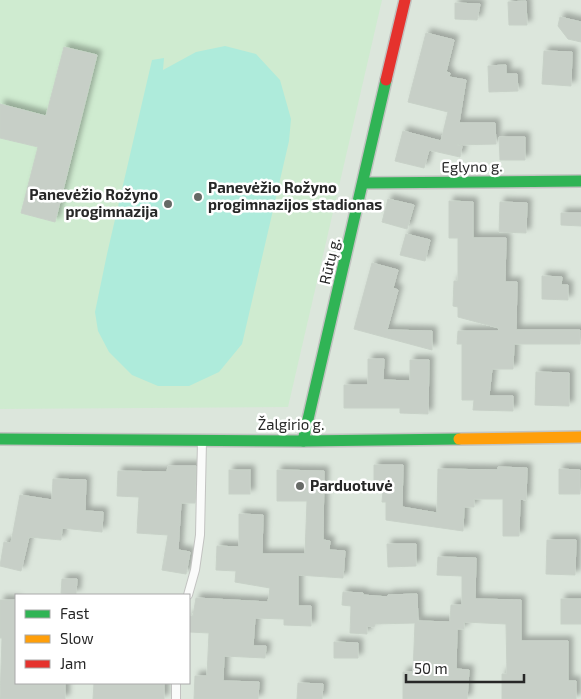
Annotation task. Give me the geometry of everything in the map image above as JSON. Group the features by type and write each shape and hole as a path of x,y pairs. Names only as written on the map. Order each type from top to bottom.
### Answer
{"street":[{"name":"Rūtų g.","path":"303,441 405,0"},
{"name":"Eglyno g.","path":"364,183 581,181"},
{"name":"Žalgirio g.","path":"0,439 303,441 581,437"}],"lane":[{"path":"188,594 195,570 200,535 202,439"},
{"path":"176,684 176,699"}],"shaded area":[{"name":"Panevėžio Rožyno progimnazija","path":"0,0 382,0 288,407 0,409"},
{"name":"Panevėžio Rožyno progimnazijos stadionas","path":"225,46 256,54 280,80 291,119 289,141 242,344 219,372 189,386 158,386 132,375 109,352 98,331 95,312 152,60 164,58 163,70 196,52"}],"building":[{"path":"526,1 527,25 509,25 508,2"},
{"path":"455,3 480,4 477,20 455,19"},
{"path":"560,17 581,22 581,42 568,39 558,26"},
{"path":"426,33 454,40 446,72 450,73 449,77 466,80 459,123 495,123 496,144 457,145 462,146 460,157 429,150 424,168 395,161 403,131 441,141 448,112 408,102"},
{"path":"64,47 97,55 55,222 21,213 38,147 0,138 0,104 46,116"},
{"path":"544,51 572,52 571,86 542,84"},
{"path":"506,65 506,74 517,74 518,91 489,92 488,66"},
{"path":"499,137 525,137 525,160 500,160"},
{"path":"388,199 414,205 407,229 382,222"},
{"path":"449,201 473,202 473,238 506,238 505,282 517,282 516,330 580,330 580,344 514,344 513,369 492,369 489,396 513,396 513,411 473,410 474,400 462,400 462,344 457,344 458,331 498,331 499,328 458,317 458,307 453,306 454,281 458,281 458,238 449,238"},
{"path":"500,202 527,203 526,233 499,232"},
{"path":"561,213 581,213 581,226 561,225"},
{"path":"406,234 430,240 425,261 400,255"},
{"path":"372,263 398,270 393,288 398,290 387,330 432,331 432,350 354,329"},
{"path":"542,276 562,277 561,285 568,285 568,300 542,299"},
{"path":"368,359 384,359 383,380 410,381 410,360 429,360 428,414 400,413 400,408 344,408 344,385 368,385"},
{"path":"536,372 569,373 569,406 535,405"},
{"path":"374,465 403,465 402,507 437,513 438,469 498,470 498,467 527,468 526,500 520,499 519,536 503,536 503,499 474,499 474,507 464,507 463,531 386,520 386,502 382,502 383,491 374,491"},
{"path":"168,466 196,466 195,503 181,503 178,550 190,552 186,574 162,570 168,535 137,533 139,497 117,496 118,471 167,472"},
{"path":"559,469 580,470 580,494 559,494"},
{"path":"229,470 250,470 250,494 229,494"},
{"path":"277,470 324,471 323,540 330,541 329,550 345,551 343,578 298,575 298,606 311,606 311,626 284,625 284,619 255,618 253,646 266,646 265,658 224,656 223,681 259,682 258,699 194,699 195,676 207,676 209,633 190,632 190,616 193,616 196,598 268,602 270,588 235,582 236,571 216,570 217,546 239,547 239,514 263,515 262,554 305,554 307,501 277,501"},
{"path":"53,479 86,480 85,511 103,512 102,532 62,528 61,540 29,537 21,571 0,566 4,542 11,543 20,495 52,500"},
{"path":"547,540 576,540 575,575 546,574"},
{"path":"387,544 416,544 416,566 388,567"},
{"path":"438,557 476,558 475,599 521,600 521,641 568,641 568,681 576,681 576,699 502,699 502,674 507,674 506,624 464,622 464,629 457,629 456,669 469,670 467,699 403,699 403,672 413,672 415,623 375,624 374,627 367,626 367,634 350,633 351,606 342,605 343,592 388,597 388,595 417,594 418,621 450,622 451,605 462,605 462,576 437,575"},
{"path":"62,579 77,579 76,594 61,593"},
{"path":"561,599 581,599 581,624 561,624"},
{"path":"0,600 15,600 15,684 65,684 65,699 0,699 2,638 0,638"},
{"path":"334,642 358,643 358,658 334,658"},
{"path":"298,683 323,684 322,699 297,699"},
{"path":"94,684 164,684 164,699 93,699"}],"traffic: fast":[{"path":"303,441 386,80"},
{"path":"364,183 581,181"},
{"path":"0,439 303,441 459,439"}],"traffic: slow":[{"path":"459,439 581,437"}],"traffic: jam":[{"path":"386,80 405,0"}],"place":[{"name":"Panevėžio Rožyno progimnazijos stadionas","path":"198,197"},
{"name":"Panevėžio Rožyno progimnazija","path":"168,204"},
{"name":"Parduotuvė","path":"300,486"}]}
